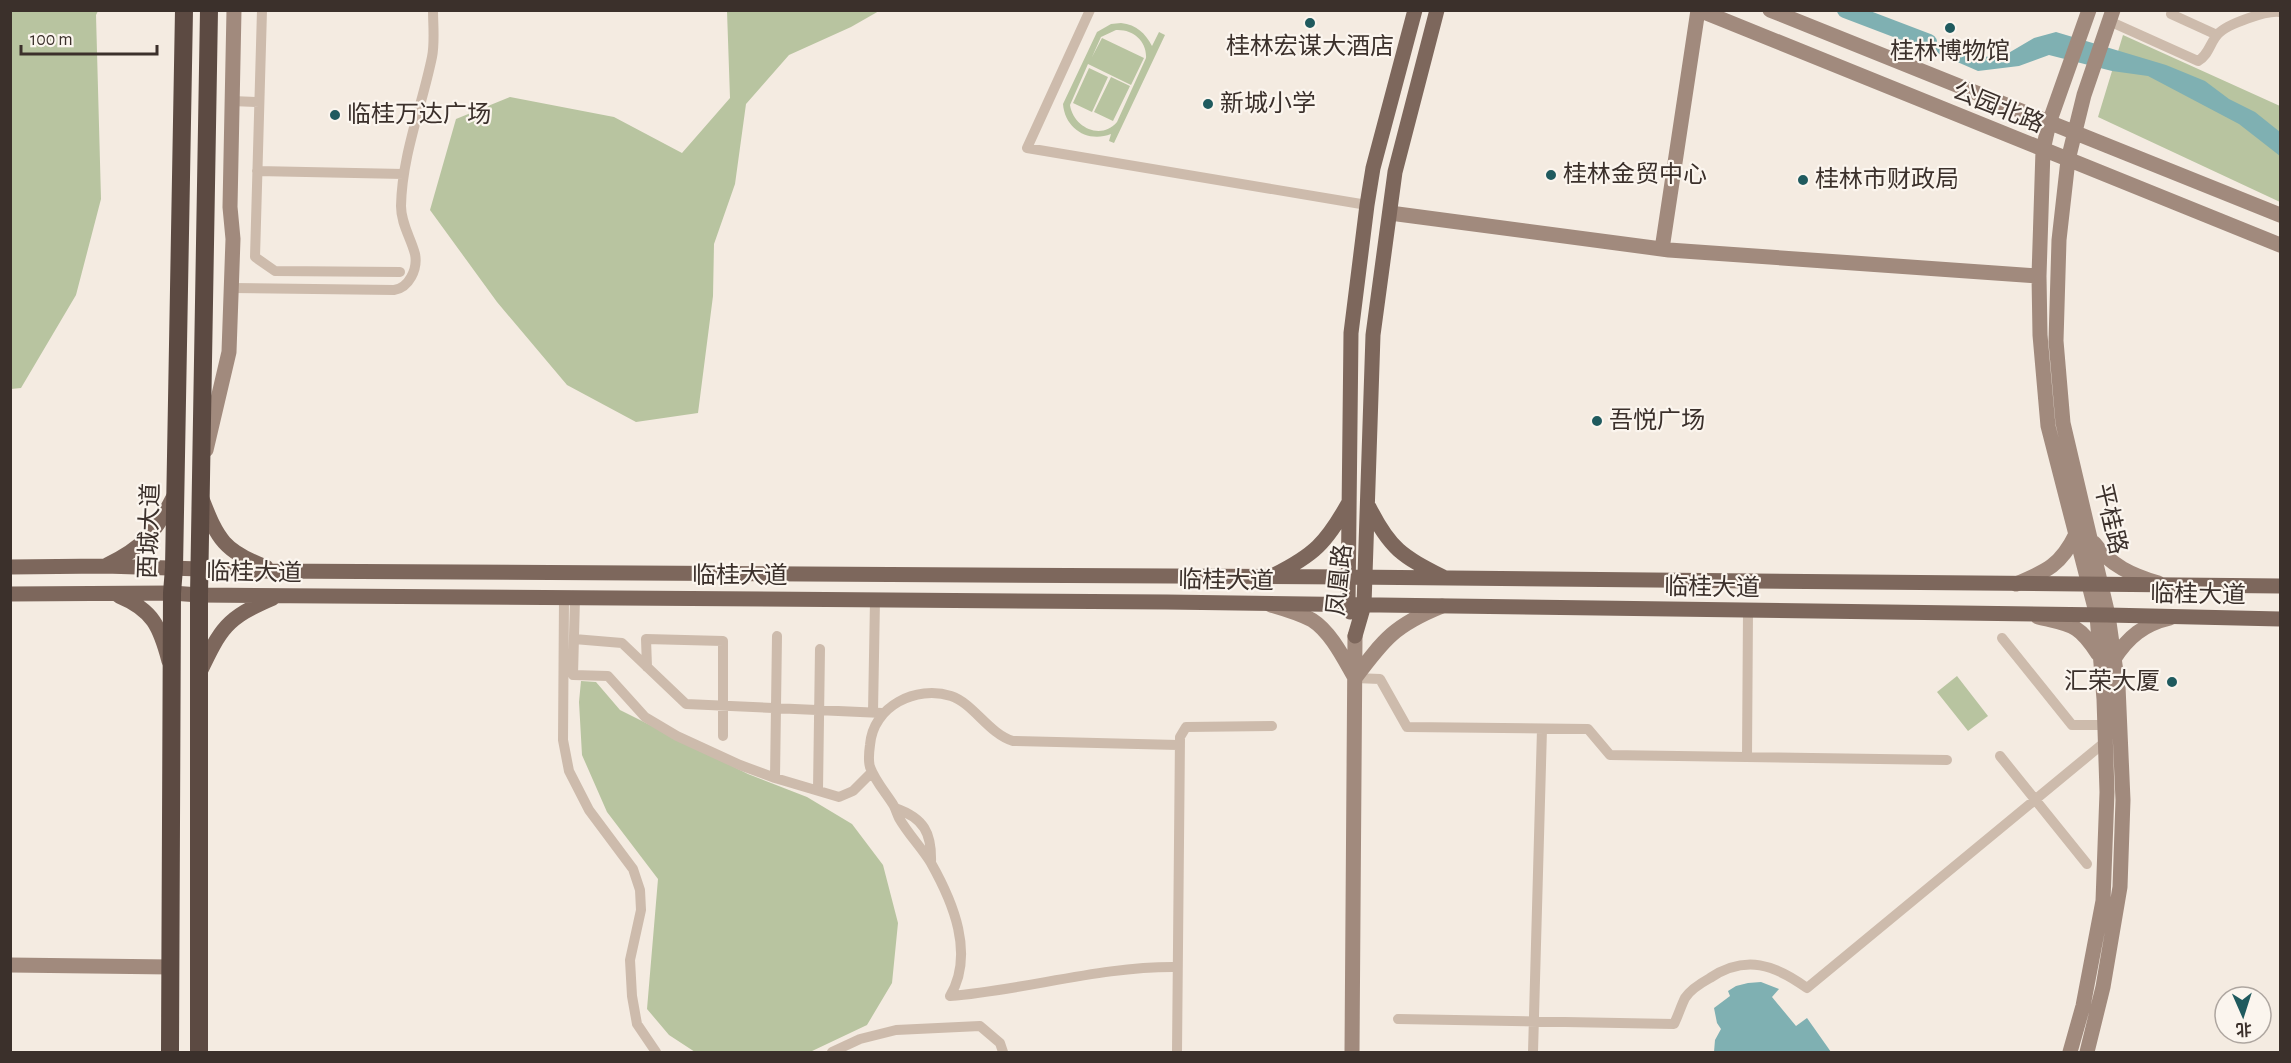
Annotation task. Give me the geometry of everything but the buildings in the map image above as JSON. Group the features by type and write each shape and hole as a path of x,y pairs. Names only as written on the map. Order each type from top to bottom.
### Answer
{"highway":[{"name":"西城大道","path":"170,1053 172,593 176,494 184,10"},
{"name":"西城大道","path":"199,1053 199,595 209,10"}],"main road":[{"path":"201,471 229,352 234,10"},
{"name":"凤凰路","path":"1355,636 1348,605 1351,333 1373,168 1415,10"},
{"name":"凤凰路","path":"1355,636 1364,605 1366,577 1373,335 1395,172 1437,10"},
{"name":"公园北路","path":"1770,10 2280,215"},
{"name":"平桂路","path":"2084,536 2048,426 2040,335 2039,272 2043,150 2049,123 2089,10"},
{"path":"1666,245 1700,11"},
{"name":"公园北路","path":"1700,11 2280,245"},
{"name":"平桂路","path":"2070,1053 2083,1006 2103,901 2107,792 2105,725 2107,658 2102,615 2084,536 2064,423 2056,341 2059,240 2068,160 2084,95 2109,22"},
{"path":"1391,209 1666,245 2039,272"},
{"path":"105,566 130,553 145,541 162,520 176,494"},
{"path":"201,495 218,537 236,554 277,571"},
{"path":"1271,576 1303,560 1318,549 1335,528 1350,502"},
{"path":"1368,505 1390,543 1410,560 1446,578"},
{"path":"2016,584 2055,565 2084,536 2115,565 2133,575 2167,586"},
{"name":"临桂大道","path":"10,567 2280,586"},
{"path":"114,593 133,602 153,618 165,647 171,670"},
{"name":"临桂大道","path":"10,594 172,593 278,596 1364,605 2280,619"},
{"path":"199,674 212,646 228,622 248,609 278,596"},
{"path":"1267,604 1299,614 1314,622 1332,641 1355,678"},
{"path":"1355,678 1392,632 1415,617 1442,606"},
{"path":"2026,615 2069,624 2080,630 2107,658 2145,626 2173,617"},
{"path":"1352,1053 1355,636"},
{"name":"平桂路","path":"2087,1053 2103,987 2120,887 2123,800 2118,686 2107,658"},
{"path":"10,965 171,967"}],"street":[{"path":"255,257 262,10"},
{"path":"231,288 394,290 402,288 411,278 415,259 401,211 404,174 432,55 434,10"},
{"path":"1090,10 1027,148 1367,205"},
{"path":"2169,12 2217,35"},
{"path":"2109,22 2199,61 2204,58 2217,35 2227,27 2247,19 2280,12"},
{"path":"232,101 259,102"},
{"path":"257,171 404,174"},
{"path":"232,256 255,257 275,271 400,272"},
{"path":"569,598 574,639 573,675 608,676 641,712 661,728 740,765 839,797 846,795 872,772"},
{"path":"569,598 563,740 569,771 589,810 633,869 640,890 641,910 630,960 632,996 637,1024 656,1053"},
{"path":"875,600 878,712 870,737 869,757 872,772 895,808 912,814 922,824 932,850 931,863 958,922 961,935 961,966 957,985 950,996 1152,967 1177,967"},
{"path":"1747,757 1748,611"},
{"path":"775,778 777,636"},
{"path":"2002,638 2072,725 2105,725"},
{"path":"574,639 622,643 686,704 878,712 910,697 925,693 939,694 954,696 1000,735 1013,741 1178,745"},
{"path":"647,667 646,639 723,641 723,736"},
{"path":"818,790 820,649"},
{"path":"1355,678 1380,679 1407,727 1588,729 1610,755 1947,760"},
{"path":"1177,1053 1178,745 1181,734 1186,727 1272,726"},
{"path":"1533,1053 1542,729"},
{"path":"1398,1019 1674,1024 1686,997 1695,988 1714,975 1744,965 1760,965 1787,973 1807,988 2105,741"},
{"path":"2000,756 2087,864"},
{"path":"832,1053 860,1039 896,1030 980,1026 1000,1042 1003,1053"}],"green space":[{"path":"11,10 98,11 96,15 101,199 76,295 21,388 11,389"},
{"path":"727,11 879,11 851,27 789,55 746,104 735,184 714,244 713,296 698,413 636,422 567,385 497,302 430,210 456,119 510,97 614,117 682,153 730,98"},
{"path":"1121,23 1136,28 1152,46 1159,32 1165,35 1114,143 1109,141 1111,134 1094,137 1079,132 1068,120 1063,104 1097,32 1111,24","holes":["1116,30 1122,30 1138,37 1144,46 1146,58 1117,122 1111,128 1096,131 1089,129 1076,120 1070,105 1088,64 1131,85 1144,58 1102,38 1092,57 1101,37"]},
{"path":"2123,35 2280,106 2280,202 2098,117"},
{"path":"1089,68 1108,77 1092,112 1073,103"},
{"path":"1111,77 1130,86 1113,121 1094,112"},
{"path":"1957,676 1988,716 1968,731 1937,692"},
{"path":"581,681 596,682 620,710 748,774 807,797 852,824 883,865 898,923 892,983 867,1025 810,1052 695,1052 669,1035 647,1009 658,879 607,812 582,755 579,702"}],"water":[{"path":"2056,32 2166,65 2205,81 2229,99 2255,112 2280,132 2280,156 2239,124 2148,76 2112,71 2049,55 2019,66 1978,71 1939,54 1929,42 1942,43 1980,56 2000,58 2034,38"},
{"path":"1761,982 1779,989 1772,997 1796,1026 1807,1018 1831,1052 1714,1052 1715,1040 1721,1029 1717,1023 1714,1008 1730,996 1728,991 1736,986"}],"waterway":[{"path":"1845,10 1929,42"}],"place":[{"name":"桂林宏谋大酒店","path":"1310,23"},
{"name":"桂林博物馆","path":"1950,28"},
{"name":"新城小学","path":"1208,104"},
{"name":"临桂万达广场","path":"335,115"},
{"name":"桂林金贸中心","path":"1551,175"},
{"name":"桂林市财政局","path":"1803,180"},
{"name":"吾悦广场","path":"1597,421"},
{"name":"汇荣大厦","path":"2172,682"}]}
